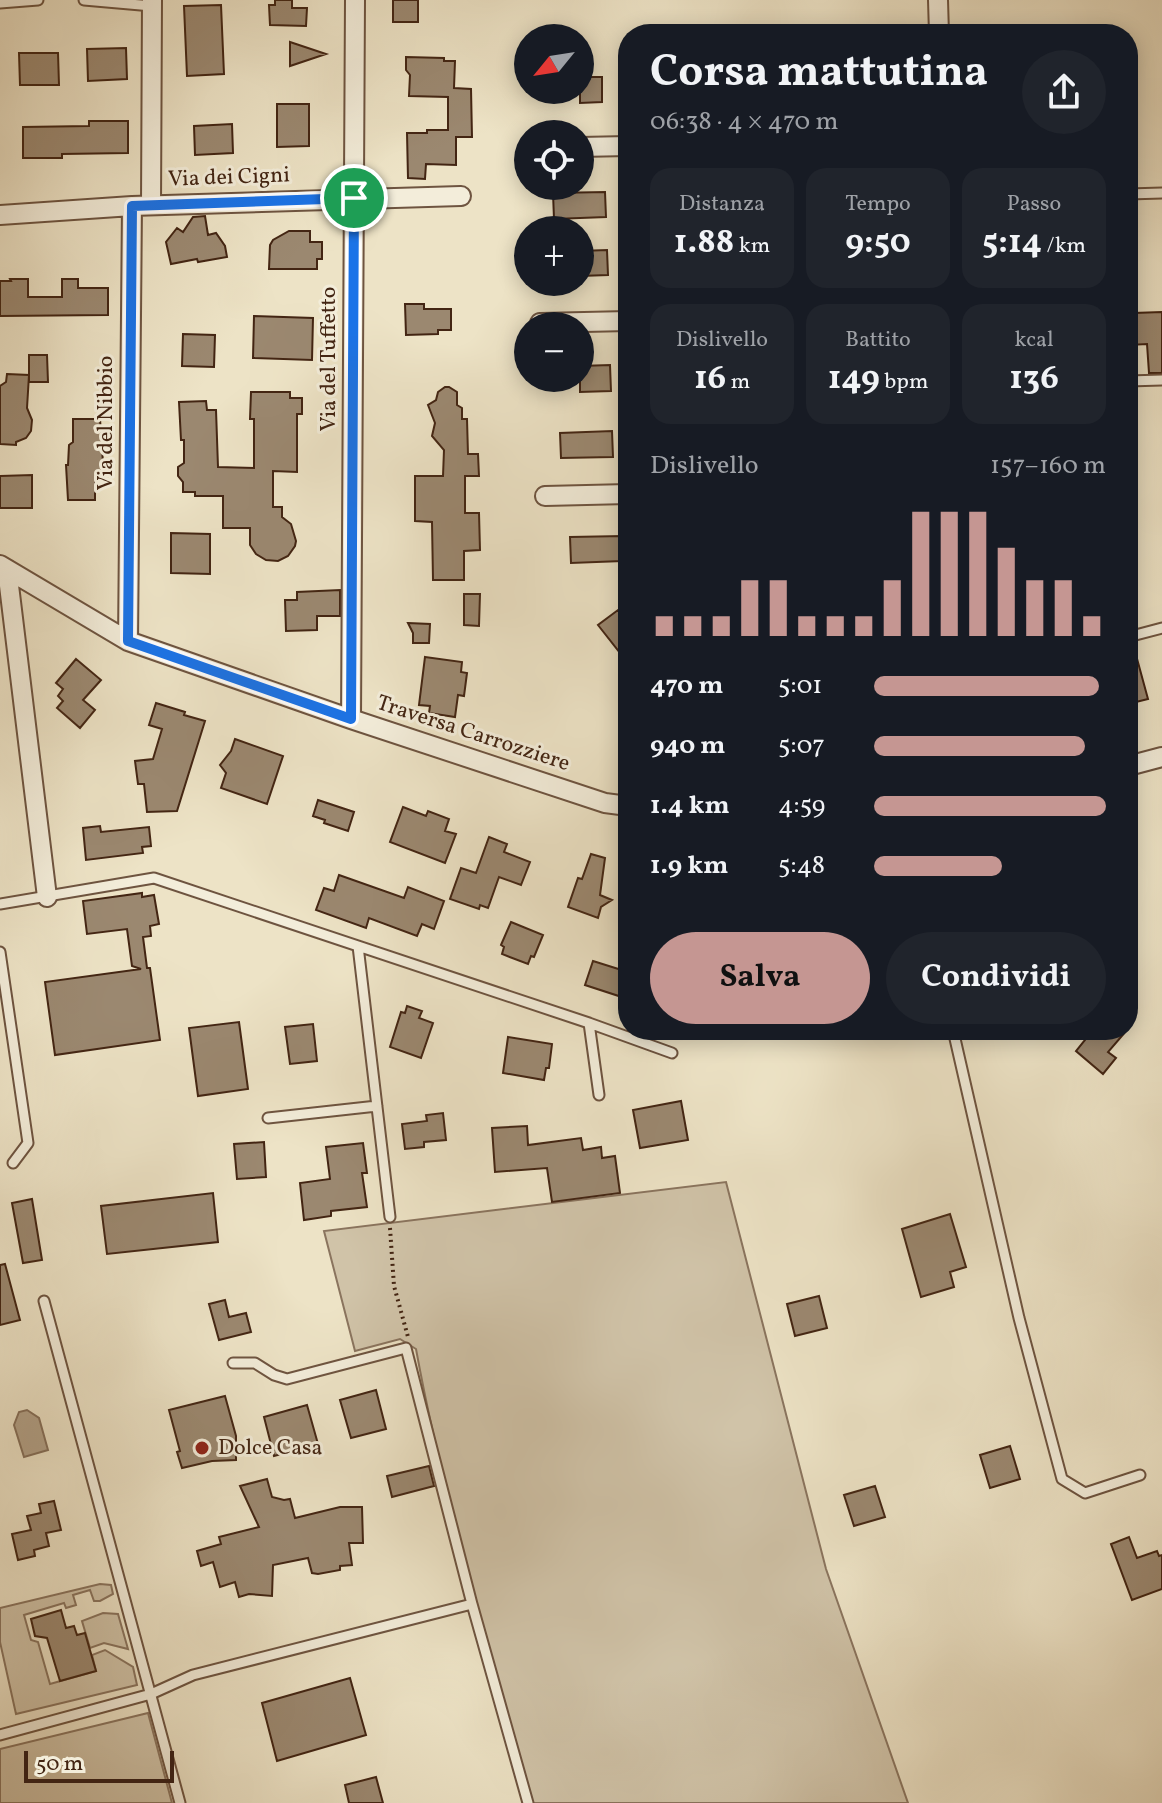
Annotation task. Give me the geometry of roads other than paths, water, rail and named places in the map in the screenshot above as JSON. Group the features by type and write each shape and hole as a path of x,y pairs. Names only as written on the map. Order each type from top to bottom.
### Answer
{"street":[{"name":"Via del Tuffetto","path":"351,719 355,0"},
{"path":"938,0 939,24"},
{"path":"151,205 152,3"},
{"path":"594,147 618,146"},
{"name":"Via dei Cigni","path":"0,215 151,205 461,196"},
{"name":"Via del Nibbio","path":"128,641 132,206"},
{"path":"594,322 618,321"},
{"path":"545,496 618,494"},
{"path":"4,567 47,897"},
{"name":"Traversa Carrozziere","path":"4,567 128,641 351,719 618,805"},
{"path":"1138,763 1162,757"}],"lane":[{"path":"0,3 38,0"},
{"path":"84,0 152,3"},
{"path":"1138,194 1162,193"},
{"path":"1138,381 1162,380"},
{"path":"1138,634 1162,628"},
{"path":"0,904 154,878 618,1033"},
{"path":"358,946 390,1217"},
{"path":"0,952 28,1143 13,1163"},
{"path":"589,1023 599,1095"},
{"path":"636,1040 672,1053"},
{"path":"955,1040 1019,1318 1062,1479 1085,1493 1140,1475"},
{"path":"268,1118 377,1106"},
{"path":"44,1301 180,1803"},
{"path":"233,1363 255,1363 287,1379 406,1348 472,1604 528,1803"},
{"path":"0,1735 151,1694 193,1675 472,1604"}],"place":[{"name":"Dolce Casa","path":"202,1448"}]}
